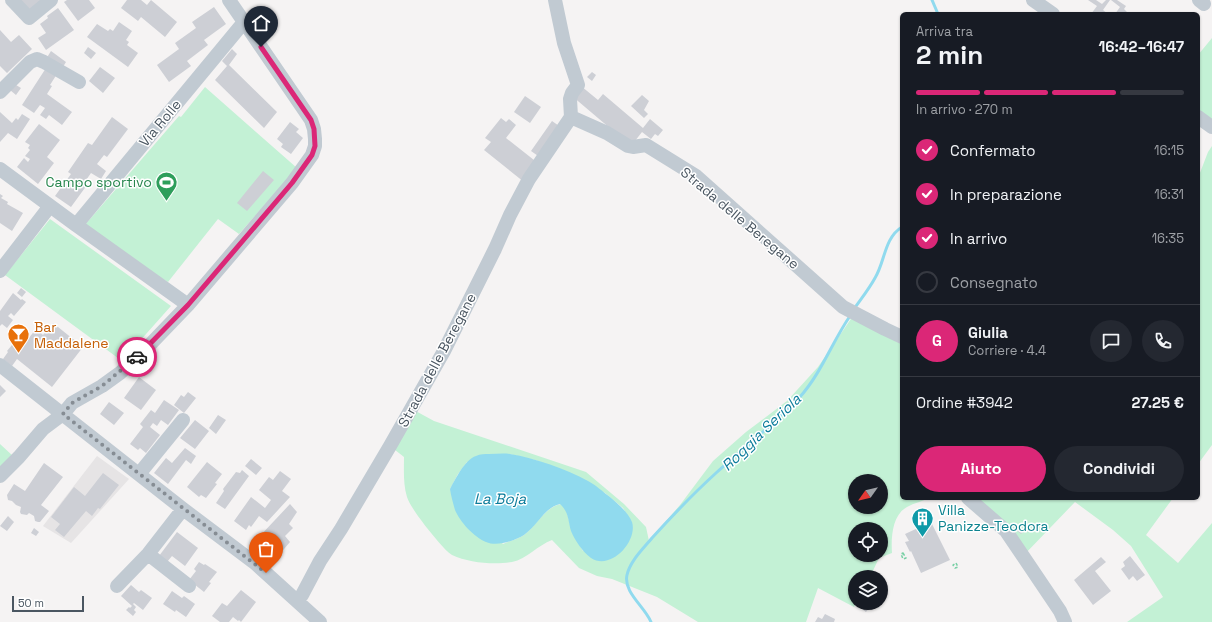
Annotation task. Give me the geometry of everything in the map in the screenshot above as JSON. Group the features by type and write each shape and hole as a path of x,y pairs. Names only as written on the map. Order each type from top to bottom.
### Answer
{"street":[{"path":"12,0 29,18 51,0"},
{"path":"0,476 19,457 42,429 63,414 72,403 102,386 141,354 188,305 292,183 312,155 315,146 314,129 311,120 229,0"},
{"path":"555,0 564,43 578,85 572,93 570,99 571,117"},
{"path":"1033,0 1050,12"},
{"name":"Via Rolle","path":"76,224 244,22"},
{"path":"0,92 30,62 37,59 79,82"},
{"name":"Strada delle Beregane","path":"297,601 302,595 320,561 390,446 437,364 495,249 510,214 529,179 571,117 607,132 628,146 633,147 646,144 696,176 843,307 885,330 900,336"},
{"path":"1200,118 1212,127"},
{"path":"0,169 188,305"},
{"path":"0,271 50,206"},
{"path":"0,365 183,509 256,564 320,622"},
{"path":"139,474 183,420"},
{"path":"970,500 1006,531 1060,611 1065,622"},
{"path":"117,586 148,554 183,509"},
{"path":"148,554 188,586"}],"shaded area":[{"path":"97,456 129,479 71,543 43,526"}],"green space":[{"path":"1212,38 1212,127 1200,118 1200,53"},
{"name":"Campo sportivo","path":"205,87 297,168 239,234 218,219 168,282 163,279 159,284 84,226 179,116 181,117"},
{"path":"1212,146 1212,445 1200,461 1200,173"},
{"path":"50,219 171,306 122,361 5,275"},
{"path":"855,313 900,336 900,500 925,500 907,507 898,515 892,534 892,553 888,555 888,522 848,522 848,562 877,562 873,570 848,570 848,604 818,588 806,622 698,622 657,597 612,579 597,576 579,568 552,540 523,558 512,562 482,563 459,558 446,550 435,538 411,505 407,497 405,487 404,457 390,446 412,409 434,421 586,472 624,504 646,527 649,541 680,505 713,461 746,432 787,401 818,367","holes":["509,454 535,460 557,468 605,493 623,508 632,523 583,551 572,532 566,509 561,504 546,512 524,535 503,544 450,489 458,474 467,462"]},
{"path":"0,444 13,456 0,468"},
{"path":"970,500 1172,500 1146,535 1178,563 1212,523 1212,622 1127,622 1163,597 1131,546 1113,530 1075,502 1023,556"}],"water":[{"name":"La Boja","path":"482,454 520,456 550,464 594,484 619,505 630,518 633,530 627,545 621,552 607,561 599,561 591,558 575,539 571,531 567,513 560,504 545,513 524,535 500,544 481,540 468,529 457,515 450,489 461,470 472,458"}],"building":[{"path":"19,0 44,0 29,12"},
{"path":"67,0 89,0 95,8 78,21 64,2"},
{"path":"127,0 141,0 147,5 151,0 177,22 165,37 141,17 138,21 121,8"},
{"path":"1088,0 1096,0 1102,4 1106,0 1110,0 1103,10 1106,12 1092,12 1097,6"},
{"path":"1111,0 1117,0 1126,6 1124,9 1127,12 1116,12 1120,7"},
{"path":"214,7 226,24 204,40 208,45 187,61 191,66 169,82 157,65 179,49 175,43 196,28 192,22"},
{"path":"58,8 74,30 46,50 38,38 46,33 40,24 48,18 47,16"},
{"path":"119,22 132,31 126,40 129,42 127,45 138,53 128,67 87,37 97,24 108,31 110,29 113,31"},
{"path":"0,30 11,42 19,35 32,49 7,73 0,66"},
{"path":"88,47 96,53 91,59 84,53"},
{"path":"232,49 237,54 229,65 277,112 264,128 215,80 227,66 222,61"},
{"path":"51,51 66,62 61,70 46,59"},
{"path":"100,67 115,78 103,93 89,81"},
{"path":"46,68 57,74 50,85 52,86 47,94 72,112 62,125 49,115 46,119 40,115 45,108 40,105 34,113 22,105"},
{"path":"592,72 596,75 592,81 587,77"},
{"path":"16,85 21,88 16,95 10,90"},
{"path":"581,86 598,100 603,94 643,128 650,119 663,130 658,136 655,134 651,139 642,132 631,146 572,96"},
{"path":"642,95 649,101 644,110 648,114 644,118 631,106"},
{"path":"525,96 541,107 530,123 514,112"},
{"path":"0,112 12,123 16,118 18,120 22,114 30,119 17,139 8,133 0,142"},
{"path":"112,117 128,129 107,157 104,155 97,164 106,171 101,179 91,173 84,183 87,185 71,207 55,196 71,174 68,172 88,143 92,145"},
{"path":"501,118 506,122 509,119 516,125 506,138 539,164 524,182 484,150 491,142 485,138"},
{"path":"552,121 562,128 541,158 531,151"},
{"path":"290,122 299,129 296,132 303,138 291,154 281,147 283,144 277,139"},
{"path":"39,124 60,140 47,157 54,163 38,184 17,167 24,158 28,162 30,159 25,156 30,150 28,148 30,145 25,142"},
{"path":"263,171 274,180 247,211 237,203"},
{"path":"0,194 3,196 1,198 8,202 7,204 23,213 12,231 0,223"},
{"path":"21,288 26,292 22,297 17,293"},
{"path":"13,293 21,300 22,299 26,302 14,316 11,313 8,316 13,320 7,328 2,324 0,326 0,311"},
{"path":"53,323 83,347 52,387 17,359 12,366 3,359 8,352 7,351 21,334 28,339 36,329 43,335"},
{"path":"139,377 156,390 141,410 124,398"},
{"path":"0,385 6,391 0,397"},
{"path":"188,392 196,398 184,413 174,405 181,395 184,397"},
{"path":"164,400 179,410 168,425 161,420 157,426 153,423 150,427 160,435 146,453 140,448 138,450 130,444 143,427 140,424 151,410 155,413"},
{"path":"109,402 124,413 114,425 100,414"},
{"path":"218,415 226,420 216,434 209,428"},
{"path":"195,420 209,431 195,449 180,438"},
{"path":"185,448 196,456 191,464 186,460 168,484 154,473 166,458 172,463"},
{"path":"251,459 262,468 256,475 245,466"},
{"path":"207,462 222,474 215,483 217,484 206,498 201,495 199,497 187,487"},
{"path":"44,463 63,477 41,505 49,511 40,522 38,522 35,521 34,516 29,513 27,515 21,514 21,507 8,500 7,495 14,484 25,491"},
{"path":"242,470 249,476 225,509 216,503 224,491 223,489 236,472 240,473"},
{"path":"280,471 291,479 282,491 290,497 267,522 259,516 251,527 249,525 246,530 234,521 251,497 265,508 271,500 259,490 269,477 273,480"},
{"path":"103,473 119,485 100,509 98,508 92,516 86,511 64,537 55,530 60,524 51,517 74,487 85,496"},
{"path":"290,504 297,512 289,524 293,528 285,536 290,542 278,556 259,537"},
{"path":"8,516 14,522 7,531 0,526"},
{"path":"931,522 950,560 921,573 911,551 910,552 905,542 909,541 905,534"},
{"path":"1018,525 1024,531 1021,534 1014,528"},
{"path":"34,528 39,532 36,536 31,533"},
{"path":"177,532 198,548 185,566 172,556 167,562 159,556"},
{"path":"1130,556 1145,575 1137,581 1133,576 1129,580 1121,569 1125,566 1123,562"},
{"path":"1101,557 1106,562 1095,571 1111,591 1093,605 1074,580"},
{"path":"199,562 217,572 209,582 211,583 204,592 189,580 196,571 194,569"},
{"path":"131,585 139,592 141,590 152,598 143,610 134,603 133,604 136,607 134,610 136,612 133,616 126,610 132,606 121,596"},
{"path":"241,590 256,602 241,622 233,617 229,622 220,622 212,616 222,603 227,606"},
{"path":"172,591 182,598 184,596 195,604 186,617 163,604"},
{"path":"825,614 835,619 834,622 815,622 818,617 822,619"}],"waterway":[{"name":"Roggia Seriola","path":"932,0 937,12"},
{"name":"Roggia Seriola","path":"854,309 875,278 888,244 900,229"},
{"name":"Roggia Seriola","path":"651,622 628,587 627,575 634,560 700,488 769,427 807,389 850,316"}],"way so far":[{"path":"137,357 120,373 102,386 72,403 63,414 266,573"}],"place":[{"name":"Campo sportivo","path":"167,202"},
{"name":"Bar Maddalene","path":"18,354"},
{"name":"Villa Panizze-Teodora","path":"923,538"}],"route":[{"path":"137,357 188,305 292,183 312,155 315,146 315,139 311,120 261,47"}]}
